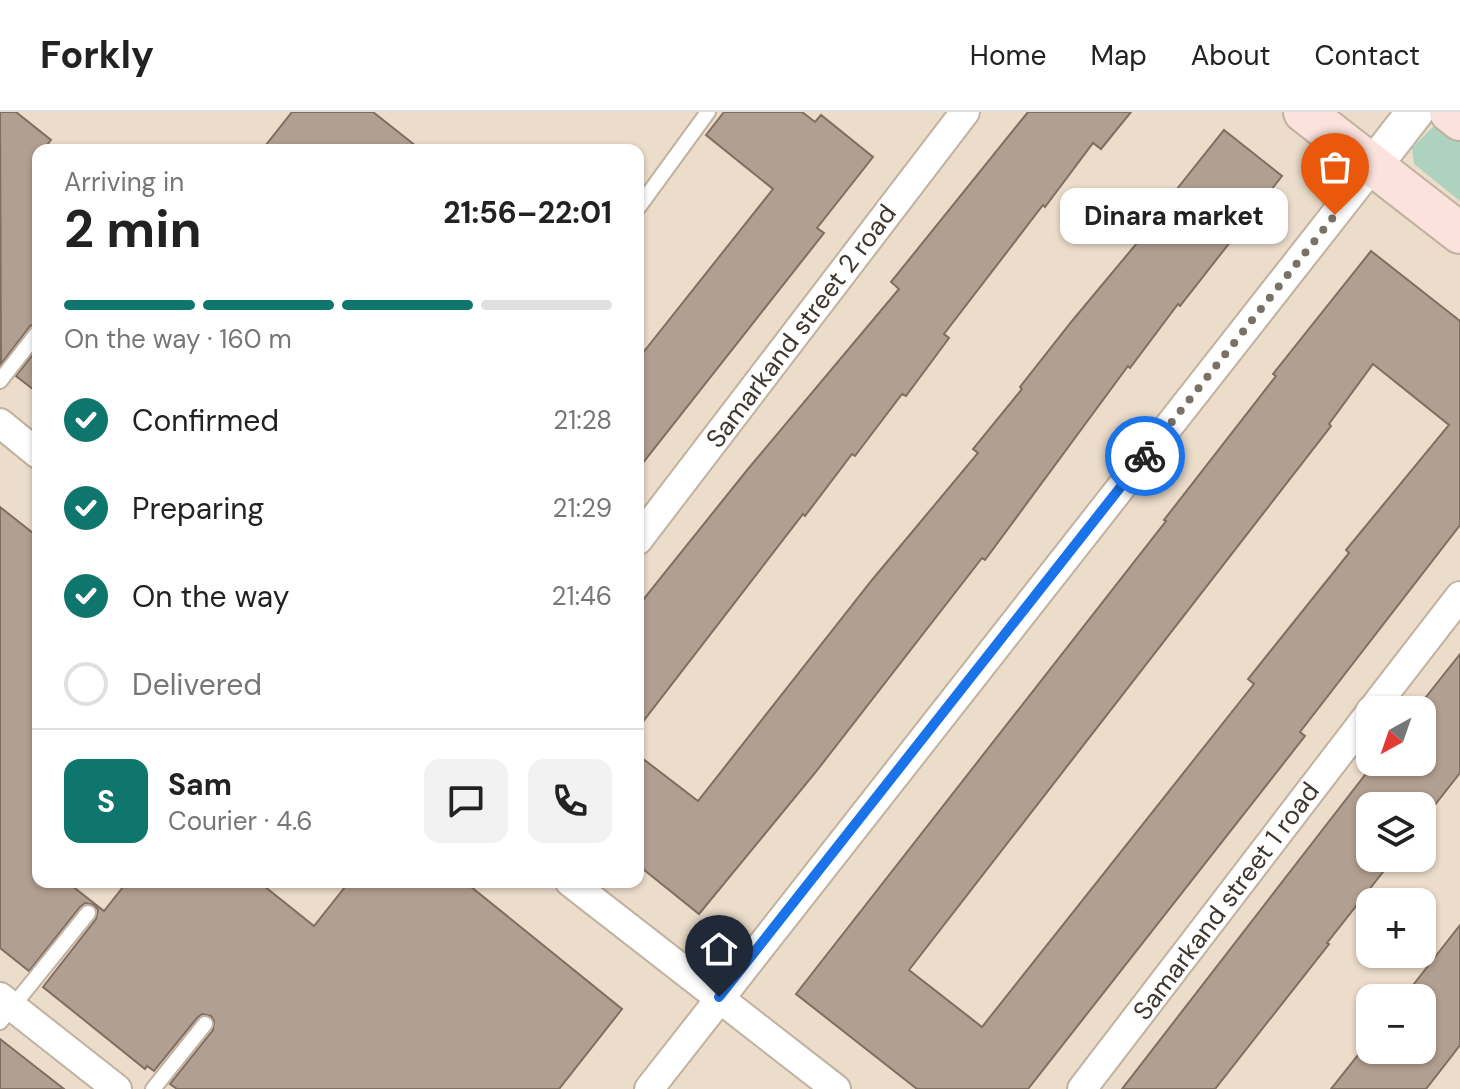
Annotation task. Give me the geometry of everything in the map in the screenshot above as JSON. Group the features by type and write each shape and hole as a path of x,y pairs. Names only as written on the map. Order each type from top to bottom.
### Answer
{"main road":[{"path":"1304,112 1460,233"},
{"path":"1450,112 1460,120"}],"street":[{"name":"Samarkand street 2 road","path":"644,532 965,112"},
{"path":"649,1089 1415,112"},
{"path":"0,423 32,449"},
{"name":"Samarkand street 1 road","path":"1383,696 1460,596"},
{"name":"Samarkand street 1 road","path":"1082,1089 1356,732"},
{"path":"578,888 836,1089"},
{"path":"4,1008 117,1089"}],"lane":[{"path":"644,200 708,112"},
{"path":"0,381 32,340"},
{"path":"4,1008 88,913"},
{"path":"153,1089 205,1024"}],"green space":[{"path":"1435,125 1449,129 1460,138 1460,201 1414,164 1412,148"}],"building":[{"path":"0,112 16,112 51,140 48,144 32,144 32,325 1,364"},
{"path":"292,112 373,112 413,144 267,144"},
{"path":"724,112 802,112 815,122 821,115 873,157 817,228 824,233 644,461 644,351 773,189 706,135"},
{"path":"1028,112 1131,112 1101,149 1093,143 1045,207 1043,205 944,334 949,338 906,396 902,394 855,456 852,454 805,516 803,514 644,720 644,599 899,289 891,282"},
{"path":"1224,130 1282,176 1130,368 1128,366 985,560 982,558 815,773 699,914 644,870 644,760 698,801 872,580 978,453 973,449 1072,321 1172,201 1169,199"},
{"path":"1371,251 1460,321 1460,525 1300,732 1305,736 1028,1089 917,1089 796,994 1166,521 1276,376 1273,374","holes":["1373,364 1449,425 1346,550 1349,553 1248,679 1254,684 982,1027 909,970 1331,426 1329,424"]},
{"path":"32,356 32,388 16,376"},
{"path":"0,507 32,532 32,888 75,888 104,911 122,888 266,888 314,926 344,888 472,888 622,1009 559,1089 177,1089 170,1084 213,1030 211,1016 202,1014 197,1018 154,1071 147,1066 145,1069 43,987 96,919 98,910 94,905 85,903 80,907 29,971 0,948"},
{"path":"1460,654 1460,773 1436,803 1436,792 1356,792 1356,872 1383,872 1370,888 1356,888 1356,906 1329,944 1215,1089 1122,1089 1364,776 1436,776 1436,696 1427,696"},
{"path":"1460,925 1460,1045 1426,1089 1331,1089 1356,1058 1356,1064 1436,1064 1436,984 1414,984 1426,968 1436,968 1436,956"},
{"path":"0,1039 64,1089 0,1089"}],"way so far":[{"path":"1145,456 1335,215"}],"place":[{"name":"Dinara market","path":"1335,215"}],"route":[{"path":"719,997 1145,456"}]}
